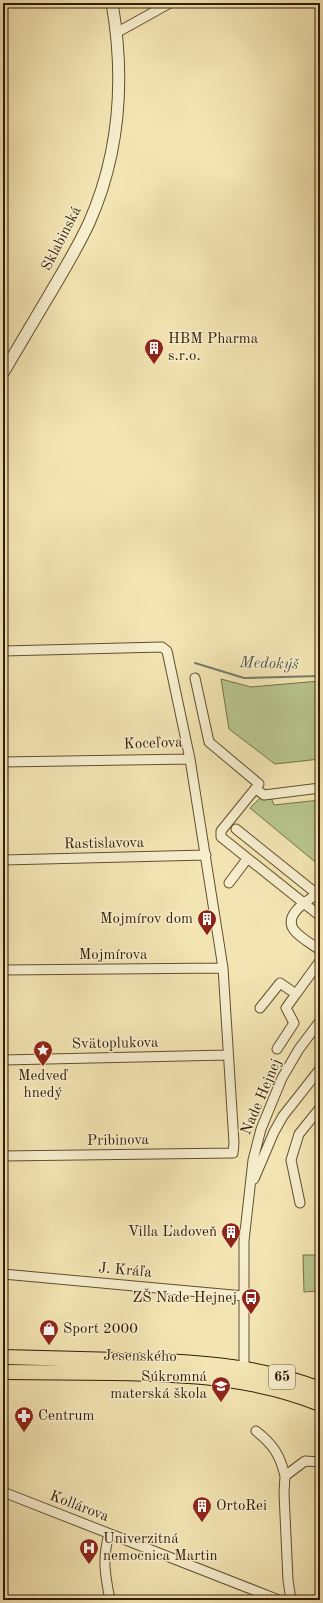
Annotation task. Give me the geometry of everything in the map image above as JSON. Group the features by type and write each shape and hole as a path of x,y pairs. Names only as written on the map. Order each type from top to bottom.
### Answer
{"main road":[{"name":"Jesenského","path":"3,1357 190,1362 244,1368 288,1378 320,1389"},
{"path":"229,1380 244,1368 251,1384"},
{"name":"Jesenského","path":"3,1372 170,1375 229,1380 286,1393 320,1404"}],"street":[{"name":"Sklabinská","path":"3,373 74,254 89,223 107,173 114,139 118,108 119,72 112,3"},
{"path":"116,33 170,3"},
{"name":"Koceľova","path":"3,651 162,647 167,651 190,758 3,762"},
{"path":"195,678 209,742 258,786 264,795 320,788"},
{"path":"190,758 223,968 228,1055"},
{"path":"258,786 221,831 221,837 320,916"},
{"path":"236,829 319,894 304,902 292,916 292,925 295,931 320,950"},
{"name":"Rastislavova","path":"3,860 206,855"},
{"path":"229,883 247,859"},
{"path":"277,1049 294,1023 286,1008 320,961"},
{"name":"Mojmírova","path":"3,970 223,968"},
{"path":"260,1008 280,983 296,994"},
{"name":"Nade Hejnej","path":"244,1368 244,1241 253,1160 257,1143 277,1089 299,1049 320,1022"},
{"name":"Svätoplukova","path":"3,1060 228,1055"},
{"name":"Pribinova","path":"3,1156 233,1153 234,1143 228,1055"},
{"name":"Nade Hejnej","path":"250,1190 274,1132 283,1116 320,1069"},
{"path":"300,1203 291,1160 299,1134 320,1108"},
{"name":"J. Kráľa","path":"3,1274 244,1296"},
{"path":"256,1431 269,1441 280,1459 285,1476 284,1493 288,1580 291,1600"},
{"path":"285,1476 305,1461 320,1462"},
{"name":"Kollárova","path":"6,1494 279,1600"},
{"path":"109,1534 104,1557 104,1569 110,1600"}],"green space":[{"path":"221,679 251,687 320,681 320,759 275,764 229,729"},
{"path":"271,797 274,805 320,800 320,866 250,808 260,798"},
{"path":"303,1255 320,1255 320,1291 304,1292"}],"waterway":[{"name":"Medokýš","path":"195,663 244,678 320,676"}],"place":[{"name":"HBM Pharma s.r.o.","path":"154,365"},
{"name":"Mojmírov dom","path":"207,936"},
{"name":"Medveď hnedý","path":"43,1067"},
{"name":"Villa Ľadoveň","path":"231,1249"},
{"name":"ZŠ Nade Hejnej","path":"251,1315"},
{"name":"Sport 2000","path":"49,1346"},
{"name":"Súkromná materská škola","path":"221,1403"},
{"name":"Centrum","path":"24,1433"},
{"name":"OrtoRei","path":"202,1523"},
{"name":"Univerzitná nemocnica Martin","path":"89,1565"}]}
